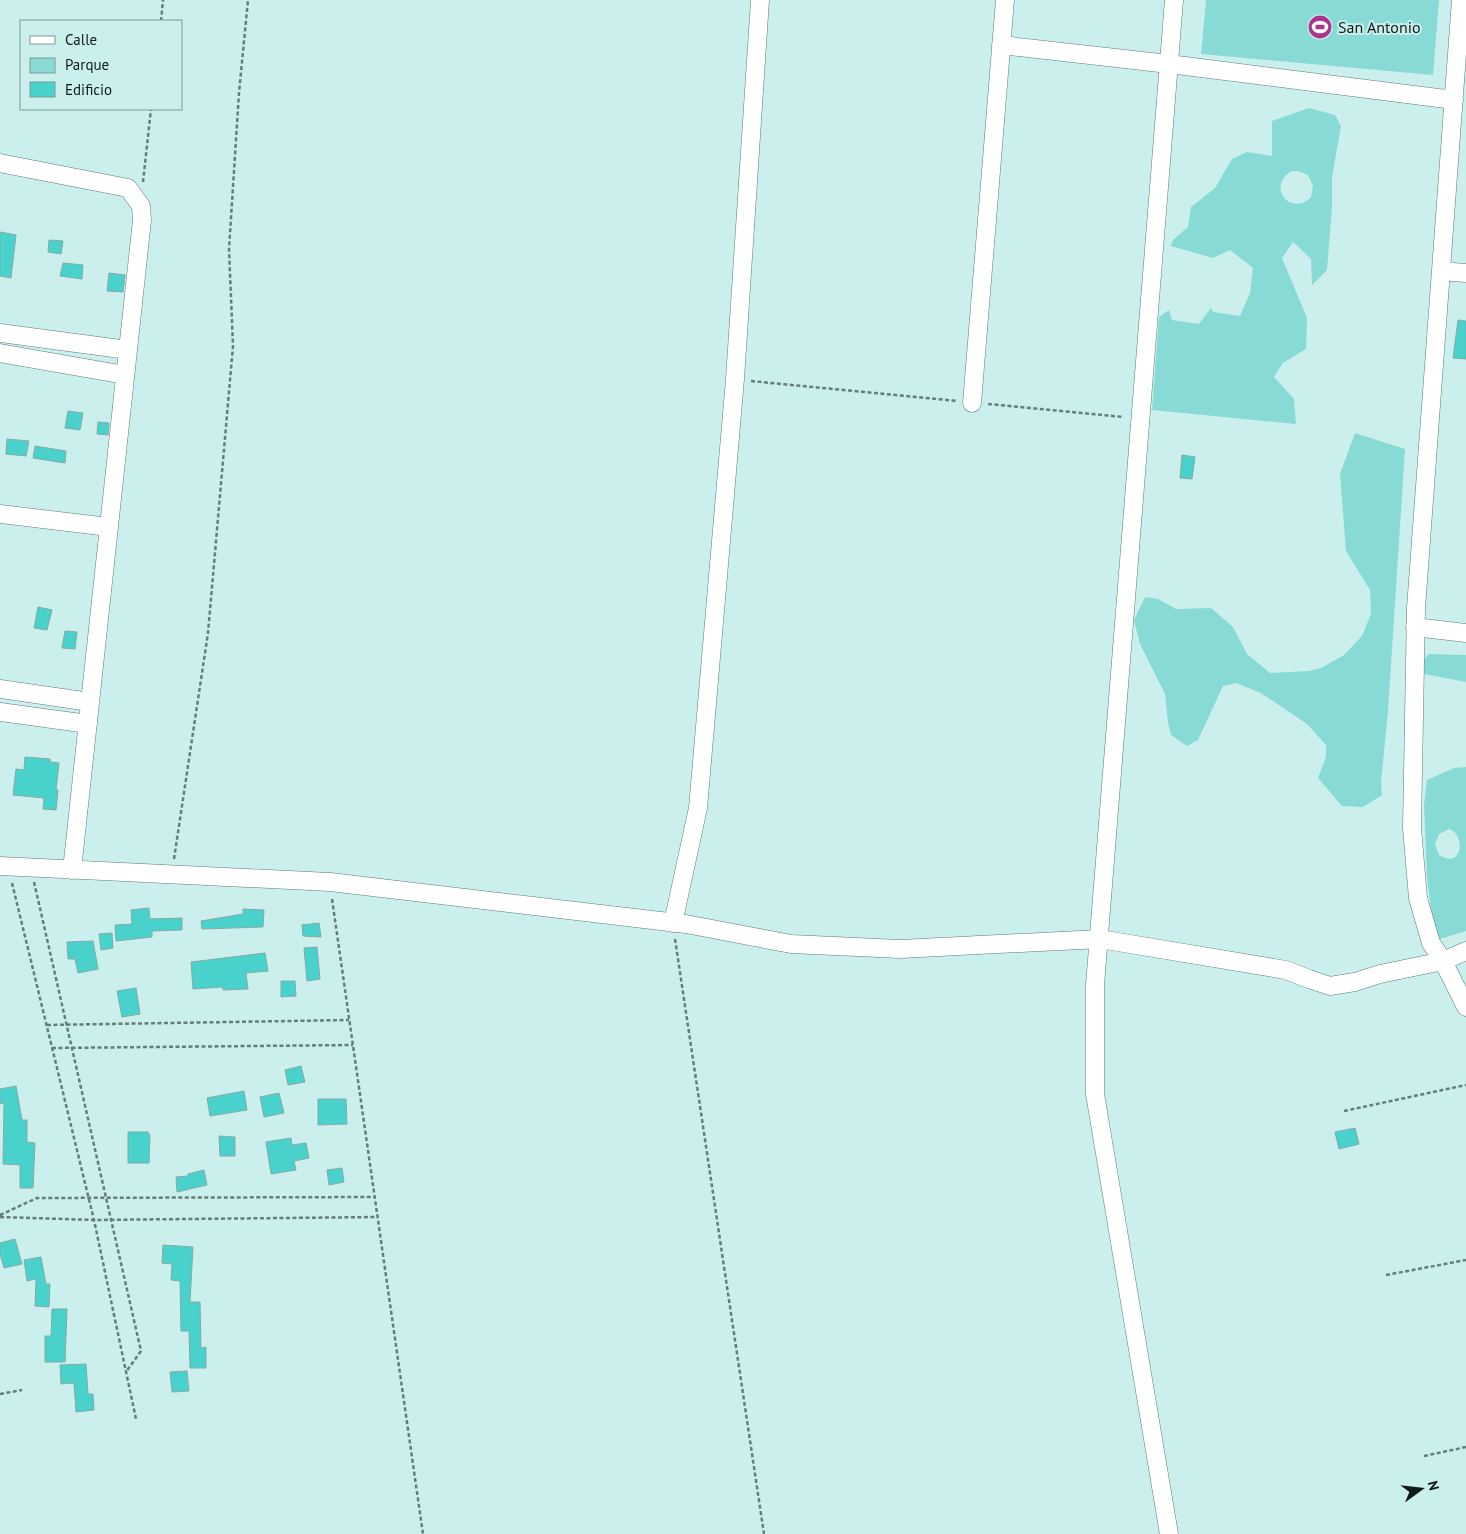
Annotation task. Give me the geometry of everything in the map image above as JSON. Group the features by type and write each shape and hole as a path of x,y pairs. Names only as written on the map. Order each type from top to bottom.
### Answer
{"street":[{"path":"673,922 698,808 735,380 760,0"},
{"path":"972,402 1005,0"},
{"path":"1170,1534 1095,1094 1096,985 1174,0"},
{"path":"1461,0 1416,627 1412,828 1418,898 1431,943 1443,961 1466,1007"},
{"path":"1001,45 1454,100"},
{"path":"0,162 128,188 140,206 142,220 72,870"},
{"path":"1441,271 1466,273"},
{"path":"0,333 128,350"},
{"path":"0,353 125,375"},
{"path":"0,514 109,527"},
{"path":"1416,627 1466,633"},
{"path":"0,689 90,702"},
{"path":"0,712 88,724"},
{"path":"4,866 330,882 673,922 790,944 900,949 1100,939 1286,970 1330,986 1356,982 1380,974 1443,961 1466,951"}],"path":[{"path":"161,20 163,0"},
{"path":"172,875 207,643 211,604 233,346 229,249 239,93 248,0"},
{"path":"140,206 151,110"},
{"path":"735,380 1140,419"},
{"path":"4,866 47,1025 89,1198 136,1419"},
{"path":"30,868 141,1351 126,1372"},
{"path":"330,882 423,1534"},
{"path":"673,922 764,1534"},
{"path":"47,1025 349,1020"},
{"path":"52,1048 353,1045"},
{"path":"1344,1111 1466,1085"},
{"path":"0,1216 37,1198 375,1197"},
{"path":"0,1216 94,1220 378,1217"},
{"path":"1386,1276 1466,1260"},
{"path":"0,1394 22,1390"},
{"path":"1424,1456 1466,1447"}],"green space":[{"name":"San Antonio","path":"1206,0 1439,0 1433,75 1201,54"},
{"path":"1309,108 1335,115 1341,126 1332,177 1332,207 1327,270 1312,285 1311,259 1293,242 1282,258 1307,318 1306,349 1283,363 1274,377 1294,399 1296,424 1152,410 1159,317 1169,310 1172,320 1199,324 1211,308 1213,312 1240,316 1250,293 1253,268 1230,250 1213,258 1171,246 1173,240 1188,227 1191,207 1215,188 1232,159 1247,152 1272,156 1272,121","holes":["1292,171 1308,175 1313,186 1311,197 1303,203 1296,204 1284,198 1281,184 1284,177"]},
{"path":"1355,433 1405,449 1388,711 1381,782 1382,795 1363,807 1342,806 1318,778 1326,757 1326,745 1307,724 1261,693 1236,683 1223,686 1198,740 1187,746 1171,735 1165,694 1140,644 1134,620 1145,597 1158,599 1176,609 1211,608 1233,627 1247,654 1270,673 1309,671 1321,668 1344,655 1362,636 1371,614 1370,590 1346,551 1340,474"},
{"path":"1429,654 1466,655 1466,682 1424,674 1423,660"},
{"path":"1466,767 1466,931 1440,939 1432,917 1427,877 1424,805 1427,780 1454,768","holes":["1449,829 1454,832 1460,843 1457,855 1453,858 1439,855 1435,844 1439,834"]}],"building":[{"path":"0,232 16,235 11,278 0,276"},
{"path":"49,240 63,241 61,254 48,252"},
{"path":"63,263 83,265 82,279 60,276"},
{"path":"109,273 125,275 123,292 107,291"},
{"path":"1458,320 1466,321 1466,359 1453,358"},
{"path":"68,411 83,413 80,430 65,428"},
{"path":"98,422 109,423 108,435 97,434"},
{"path":"7,439 29,441 26,456 6,454"},
{"path":"35,446 66,451 65,463 33,458"},
{"path":"1182,455 1195,457 1192,479 1180,478"},
{"path":"38,607 52,610 47,630 34,628"},
{"path":"65,631 77,632 75,649 62,648"},
{"path":"25,757 50,759 50,762 59,763 56,810 43,809 44,798 13,795 16,769 24,770"},
{"path":"149,908 150,919 182,918 182,930 152,931 152,937 116,941 115,925 132,924 131,910"},
{"path":"243,909 264,910 263,927 202,929 201,921 243,914"},
{"path":"319,923 321,937 303,936 302,925"},
{"path":"112,933 113,948 101,950 99,934"},
{"path":"93,941 98,969 78,973 75,959 68,959 67,942"},
{"path":"317,947 320,979 307,981 304,948"},
{"path":"265,953 268,971 246,973 248,989 223,990 223,987 193,989 191,962"},
{"path":"281,981 295,981 296,996 281,997"},
{"path":"136,988 140,1014 122,1017 117,991"},
{"path":"301,1066 305,1082 288,1085 285,1070"},
{"path":"16,1086 22,1120 27,1120 27,1142 35,1143 33,1188 20,1188 20,1165 3,1164 4,1103 0,1104 0,1089"},
{"path":"244,1091 247,1110 210,1116 207,1098"},
{"path":"279,1093 284,1113 264,1117 260,1097"},
{"path":"318,1099 346,1099 347,1124 318,1125"},
{"path":"1355,1128 1359,1144 1339,1149 1335,1132"},
{"path":"128,1132 148,1132 150,1136 149,1163 128,1163"},
{"path":"219,1136 235,1137 235,1156 220,1156"},
{"path":"291,1138 292,1145 306,1143 309,1158 294,1161 296,1170 271,1174 266,1142"},
{"path":"342,1168 344,1182 329,1185 327,1170"},
{"path":"204,1170 207,1185 177,1192 176,1177 188,1176 188,1174"},
{"path":"15,1239 22,1264 4,1268 0,1254 0,1243"},
{"path":"163,1245 193,1247 190,1302 200,1302 201,1348 206,1347 206,1368 190,1368 189,1331 181,1331 180,1281 171,1280 172,1264 162,1263"},
{"path":"41,1257 46,1284 50,1284 49,1307 35,1306 36,1279 27,1281 24,1260"},
{"path":"52,1309 67,1309 65,1362 45,1362 45,1336 51,1336"},
{"path":"86,1364 88,1394 93,1394 94,1410 76,1412 74,1383 61,1384 60,1365"},
{"path":"187,1371 189,1391 172,1392 170,1372"}],"place":[{"name":"San Antonio","path":"1320,27"}]}
